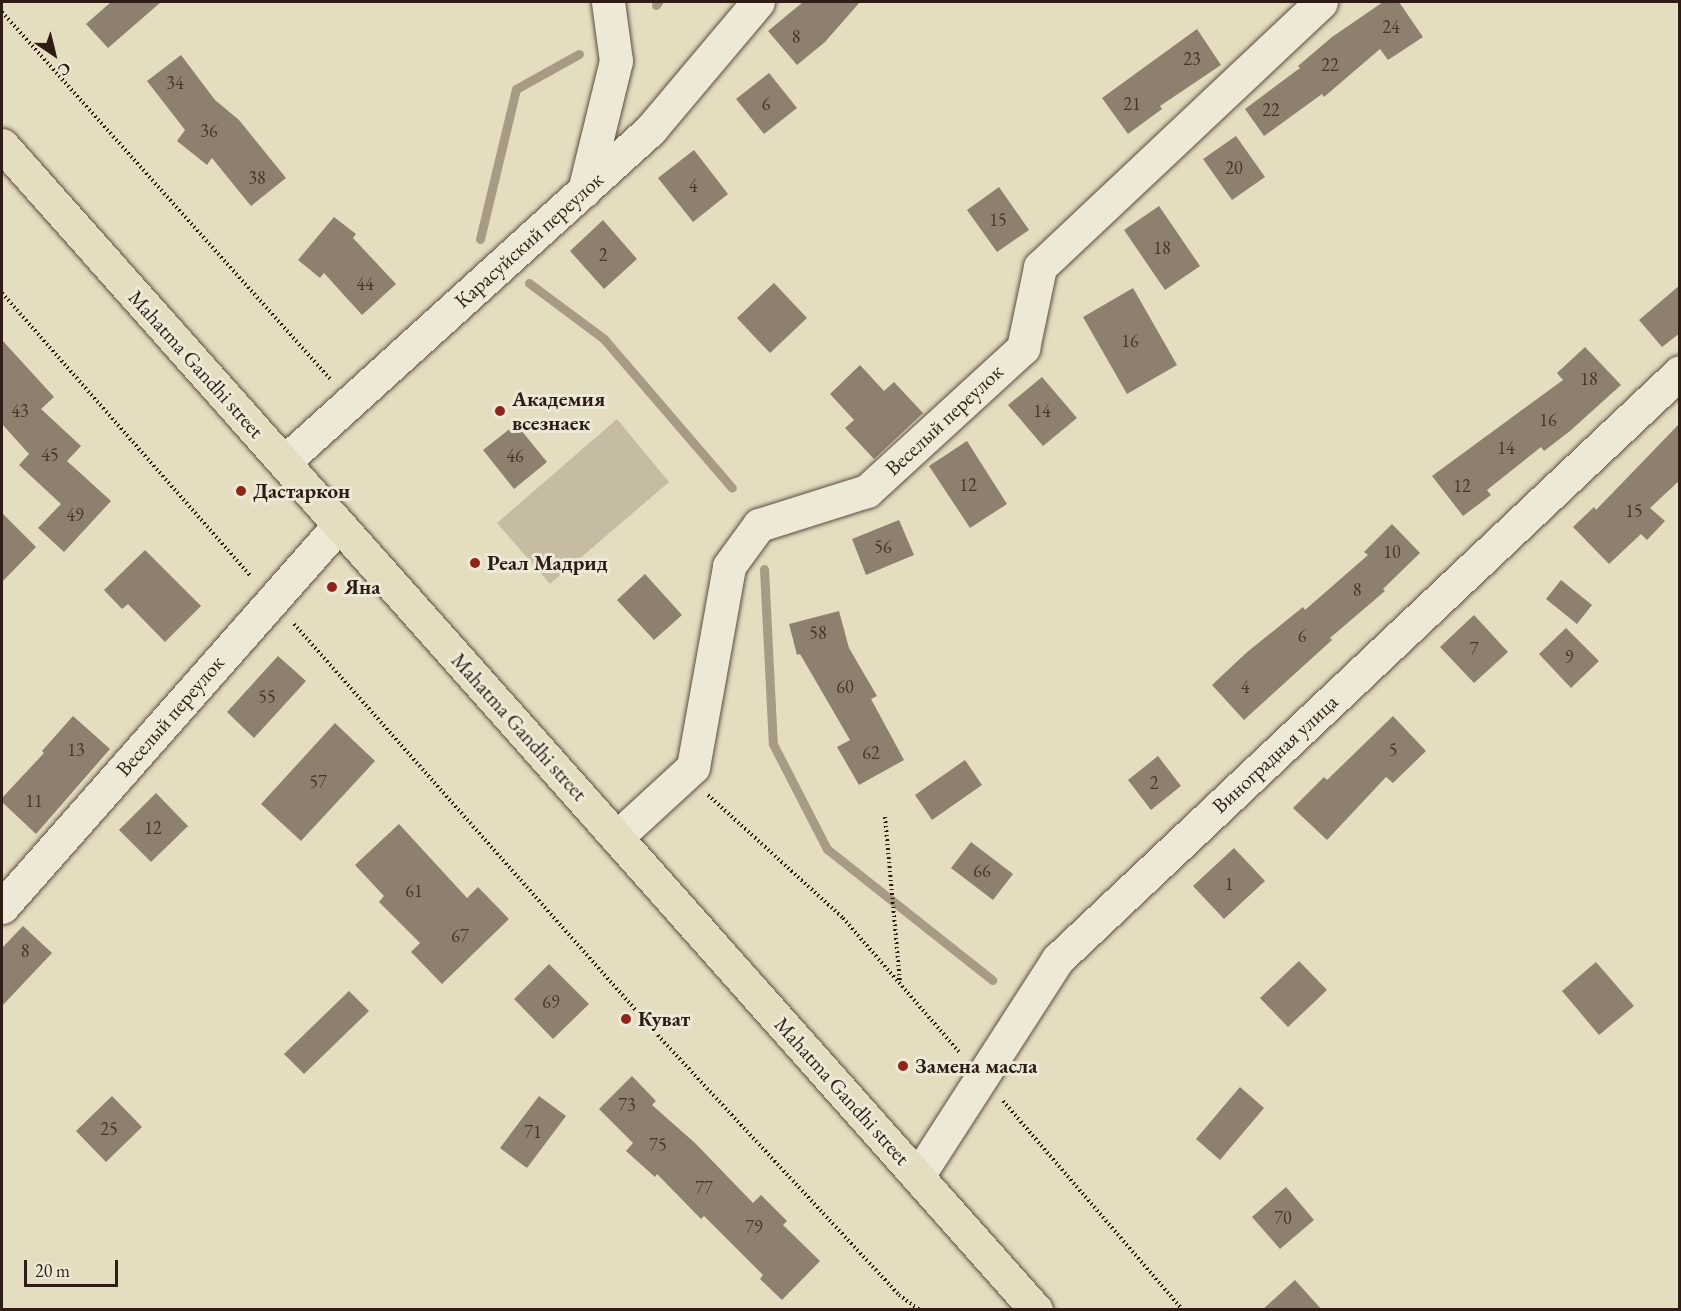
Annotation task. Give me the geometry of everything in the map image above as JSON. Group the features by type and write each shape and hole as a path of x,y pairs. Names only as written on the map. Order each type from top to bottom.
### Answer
{"main road":[{"name":"Mahatma Gandhi street","path":"2,145 1036,1310"}],"street":[{"path":"584,191 616,61 608,2"},
{"name":"Карасуйский переулок","path":"284,462 651,129 758,2"},
{"name":"Веселый переулок","path":"616,837 693,767 729,566 759,525 867,491 1023,348 1040,267 1321,2"},
{"name":"Виноградная улица","path":"918,1176 1058,959 1680,372"},
{"name":"Веселый переулок","path":"2,907 339,525"}],"path":[{"path":"2,12 351,402"},
{"path":"2,293 664,1042 899,1295 920,1310"},
{"path":"685,774 843,918 1183,1310"},
{"path":"885,817 900,984"}],"shaded area":[{"path":"617,419 669,482 550,584 497,523"}],"building":[{"path":"111,2 161,2 108,48 86,24"},
{"path":"803,2 860,2 825,42 797,65 768,31"},
{"path":"1383,2 1399,2 1423,37 1388,60 1380,49 1324,97 1322,94 1264,136 1245,109 1300,68 1298,66 1332,37"},
{"path":"1197,29 1221,65 1160,106 1162,109 1128,134 1102,98"},
{"path":"181,55 215,100 239,120 286,178 251,206 212,158 207,165 177,141 185,130 147,81"},
{"path":"769,73 797,108 764,134 736,99"},
{"path":"1236,136 1265,177 1232,200 1203,159"},
{"path":"694,150 728,194 693,222 658,178"},
{"path":"999,187 1029,230 997,252 967,210"},
{"path":"1159,206 1200,266 1165,290 1124,230"},
{"path":"334,217 356,234 353,238 396,284 362,315 324,273 320,278 298,260"},
{"path":"603,220 637,259 604,289 570,251"},
{"path":"774,283 807,318 770,353 737,318"},
{"path":"1680,285 1680,333 1662,347 1639,320"},
{"path":"1133,288 1177,365 1127,394 1083,317"},
{"path":"2,340 54,397 41,409 81,446 67,461 111,501 64,552 38,528 61,504 19,465 29,454 2,424"},
{"path":"1585,347 1621,385 1570,431 1544,451 1541,447 1487,490 1491,495 1463,516 1432,476 1563,380 1557,373"},
{"path":"860,365 884,391 894,382 923,413 874,459 845,428 854,420 830,394"},
{"path":"1042,377 1077,418 1043,446 1008,405"},
{"path":"1680,423 1680,480 1650,508 1665,521 1647,540 1641,534 1609,564 1573,527 1594,507 1596,510"},
{"path":"516,424 547,462 514,489 483,450"},
{"path":"967,441 1007,504 970,528 929,466"},
{"path":"2,513 36,547 2,582"},
{"path":"899,520 914,555 866,575 852,539"},
{"path":"1392,524 1420,553 1383,589 1385,591 1330,638 1332,640 1244,720 1212,685 1246,653 1303,607 1305,610 1368,555 1364,552"},
{"path":"145,550 201,606 165,642 128,604 122,609 104,590"},
{"path":"645,574 682,615 654,640 617,600"},
{"path":"1561,580 1592,605 1577,624 1546,599"},
{"path":"839,611 849,648 877,696 871,699 904,760 859,785 837,747 850,740 800,654 797,655 789,624"},
{"path":"1474,615 1508,652 1474,683 1440,647"},
{"path":"1566,628 1599,661 1571,688 1539,654"},
{"path":"278,656 306,681 254,738 227,712"},
{"path":"73,716 110,749 36,834 2,802 2,798 44,753 42,751"},
{"path":"1393,716 1426,751 1393,783 1386,777 1327,840 1293,808 1324,777 1327,780"},
{"path":"335,723 375,761 301,841 261,804"},
{"path":"1158,756 1181,786 1151,810 1128,780"},
{"path":"965,760 982,785 932,820 915,795"},
{"path":"156,793 188,826 151,862 119,830"},
{"path":"399,824 467,898 478,887 509,919 442,984 411,952 420,943 379,902 384,896 355,865"},
{"path":"971,842 1013,874 993,900 951,868"},
{"path":"1234,848 1265,881 1224,919 1193,886"},
{"path":"23,926 52,953 2,1006 2,948"},
{"path":"1299,961 1327,990 1288,1027 1260,998"},
{"path":"1596,962 1634,1006 1599,1035 1562,991"},
{"path":"549,964 589,1004 553,1039 514,999"},
{"path":"349,991 369,1011 304,1074 284,1054"},
{"path":"632,1076 656,1101 652,1105 695,1143 753,1203 761,1195 787,1221 783,1225 820,1261 782,1300 760,1279 763,1275 704,1216 701,1219 657,1174 655,1177 626,1151 633,1143 599,1109"},
{"path":"1240,1087 1264,1108 1220,1160 1196,1139"},
{"path":"112,1096 142,1127 106,1162 76,1131"},
{"path":"539,1096 566,1116 527,1168 500,1148"},
{"path":"1286,1187 1314,1220 1280,1249 1252,1217"},
{"path":"1295,1280 1322,1310 1262,1310"}],"waterway":[{"path":"480,239 516,89 579,54"},
{"path":"529,283 604,339 732,488"},
{"path":"764,569 773,744 827,849 992,980"}],"place":[{"name":"Академия всезнаек","path":"500,411"},
{"name":"Дастаркон","path":"241,491"},
{"name":"Реал Мадрид","path":"475,563"},
{"name":"Яна","path":"332,587"},
{"name":"Куват","path":"626,1019"},
{"name":"Замена масла","path":"903,1066"}]}
